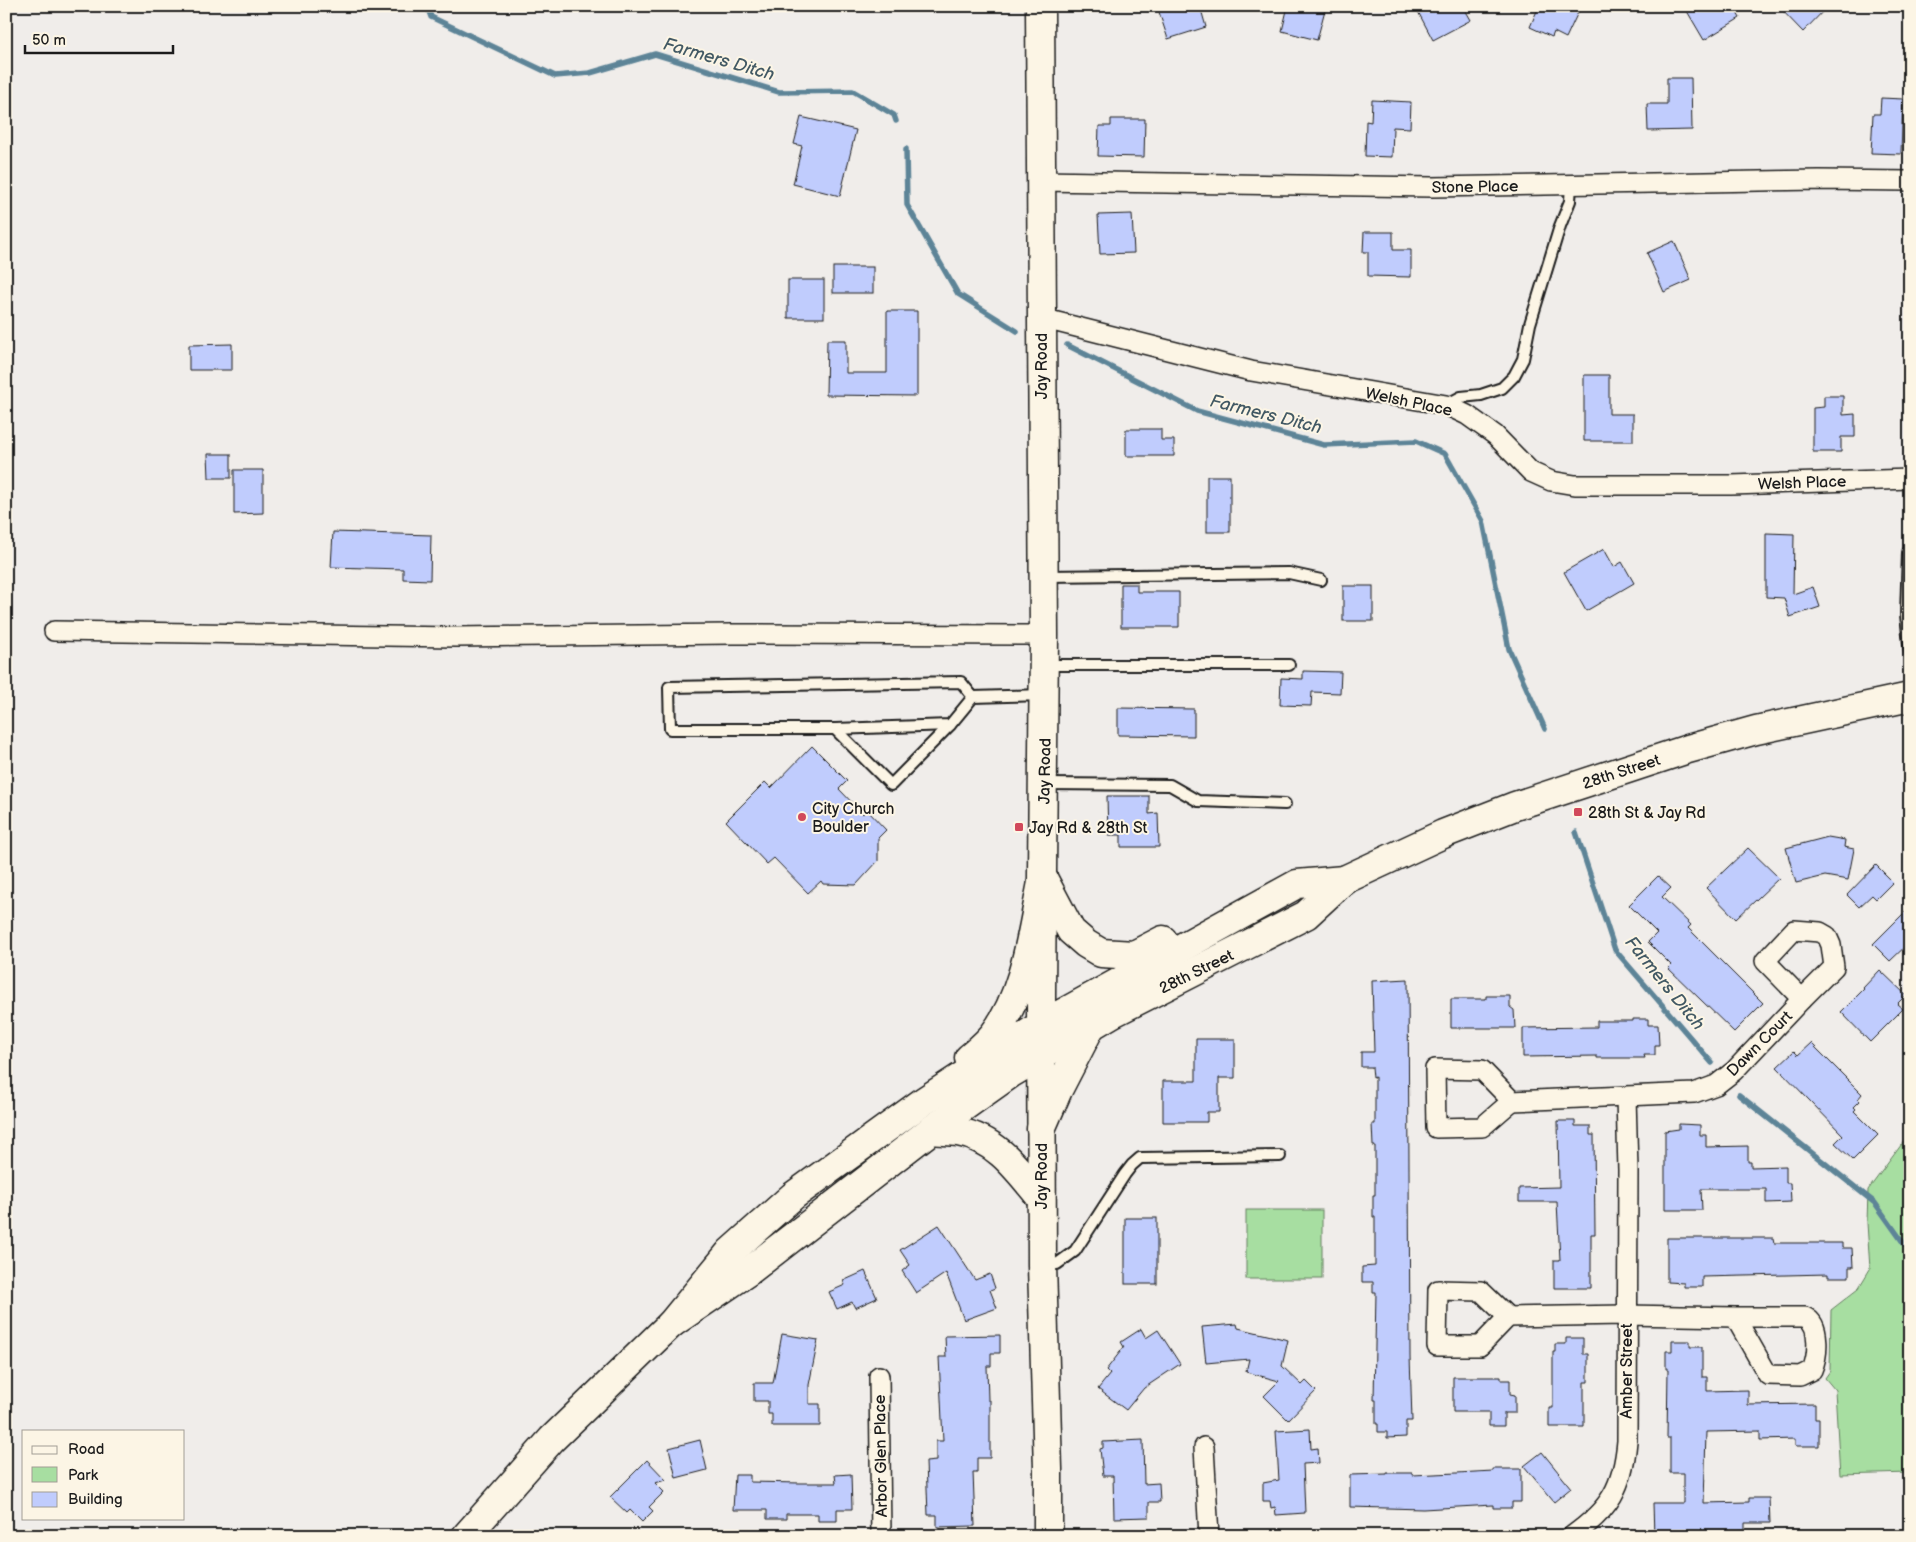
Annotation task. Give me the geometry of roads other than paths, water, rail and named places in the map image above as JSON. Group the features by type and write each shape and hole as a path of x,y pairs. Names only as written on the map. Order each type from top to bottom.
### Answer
{"main road":[{"name":"Jay Road","path":"1040,6 1044,576 1041,1198 1048,1536"},
{"name":"28th Street","path":"671,1324 749,1270 931,1130 1042,1054 1142,997 1306,915 1344,880 1443,834 1515,806 1679,752 1756,730 1910,697"},
{"path":"1043,878 1071,931 1086,944 1101,953 1114,955 1134,955 1255,893 1297,884"},
{"path":"466,1536 552,1439 671,1324 730,1252 786,1202 924,1101 993,1035 1009,1010 1022,976 1043,878"},
{"name":"28th Street","path":"924,1101 1041,1025 1297,884 1344,880"},
{"path":"1041,1129 1064,1076 1091,1026"},
{"path":"931,1130 958,1132 978,1138 993,1146 1007,1157 1041,1198"}],"street":[{"name":"Stone Place","path":"1040,181 1432,187 1819,180 1910,181"},
{"name":"Welsh Place","path":"1041,318 1251,371 1446,405 1467,416 1495,435 1531,472 1550,481 1575,485 1712,485 1910,479"},
{"path":"54,631 446,637 732,634 1044,635"},
{"name":"Dawn Court","path":"1512,1101 1626,1097 1694,1092 1716,1085 1734,1072 1802,999"},
{"name":"Amber Street","path":"1572,1536 1602,1512 1618,1487 1625,1462 1628,1186 1626,1097"},
{"path":"1508,1317 1626,1315 1805,1317 1811,1319 1815,1326 1816,1359 1812,1370 1800,1376 1768,1374 1736,1317"},
{"name":"Arbor Glen Place","path":"879,1376 881,1536"},
{"path":"1204,1447 1209,1536"}],"lane":[{"path":"1446,405 1462,397 1481,395 1502,388 1514,376 1523,358 1530,324 1560,226 1570,201 1571,185"},
{"path":"1908,552 1906,614 1910,653"},
{"path":"1044,576 1289,573 1321,580"},
{"path":"1044,665 1289,665"},
{"path":"950,725 670,729 669,687 961,682 973,697"},
{"path":"835,728 891,786 950,725 973,697 1044,695"},
{"path":"1043,784 1170,786 1198,801 1285,804"},
{"path":"1042,1264 1057,1264 1075,1251 1124,1174 1140,1158 1280,1156"}],"waterway":[{"name":"Farmers Ditch","path":"427,6 431,17 555,76 590,73 655,54 779,92 853,91 894,115 896,121"},
{"name":"Farmers Ditch","path":"906,149 907,205 958,294 1017,331"},
{"name":"Farmers Ditch","path":"1067,345 1197,411 1324,445 1416,441 1445,454 1483,521 1509,649 1545,729"},
{"name":"Farmers Ditch","path":"1576,832 1615,950 1712,1063"},
{"name":"Farmers Ditch","path":"1739,1095 1875,1203 1910,1252"}],"place":[{"name":"28th St & Jay Rd","path":"1578,812"},
{"name":"City Church Boulder","path":"802,817"},
{"name":"Jay Rd & 28th St","path":"1019,827"}]}
